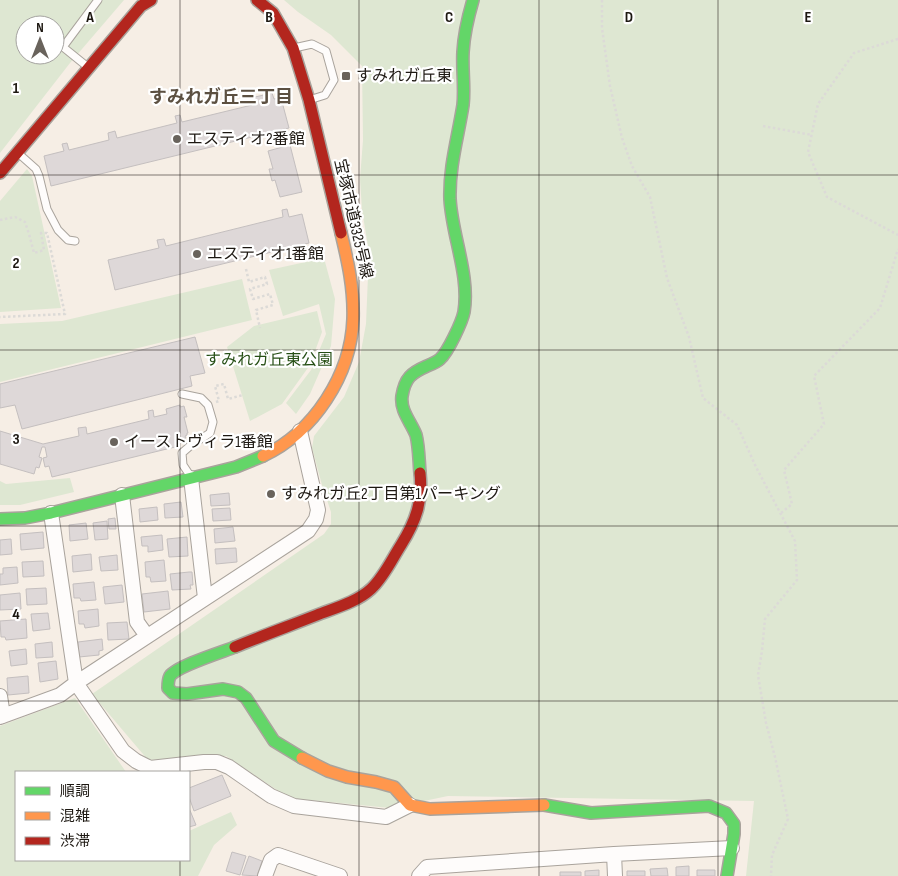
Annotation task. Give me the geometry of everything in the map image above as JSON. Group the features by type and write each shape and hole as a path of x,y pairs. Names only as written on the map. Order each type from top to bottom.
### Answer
{"street":[{"path":"0,173 141,6 151,0"},
{"name":"宝塚市道3325号線","path":"0,519 25,518 51,513 191,478 259,458 279,448 300,431 319,410 340,374 348,352 352,331 352,275 293,48 273,13 257,0"},
{"path":"473,0 467,20 463,51 463,103 451,169 450,186 450,201 464,283 464,313 460,327 442,358 408,377 404,389 402,398 403,408 416,436 421,483 420,500 410,531 371,590 353,601 180,668 167,680 168,688 173,693 187,694 223,689 238,692 246,698 274,741 303,759 328,771 394,787 410,804 430,809 546,804 591,813 710,806 726,813 734,824 727,876"},
{"path":"0,696 1,716 60,695 308,531 316,519 318,510 300,431"},
{"path":"191,478 205,598"},
{"path":"122,495 137,622 147,636"},
{"path":"51,513 76,683 124,751 136,761 150,768 217,762 229,767 271,796 294,806 386,817 410,804"},
{"path":"419,876 427,867 732,848"},
{"path":"614,854 615,876"},
{"path":"265,876 271,860 278,855 340,876"}],"lane":[{"path":"89,68 63,47 98,0"},
{"path":"293,48 312,44 326,51 334,80 325,95 308,100"},
{"path":"18,153 36,168 47,209 58,230 68,240 75,241"},
{"path":"182,394 201,398 208,405 213,422 210,432 182,453 184,465 191,478"}],"path":[{"path":"602,0 602,28 610,86 622,138 632,166 650,198 667,278 689,337 703,398 737,425 795,540 797,580 765,619 758,674 766,723 788,819 772,855 771,876"},
{"path":"898,39 854,53 818,104 808,152 827,197 898,234"},
{"path":"763,126 812,135"},
{"path":"0,220 15,217 24,222 34,253 44,250 40,233 47,233 65,314 0,318"},
{"path":"781,513 792,504 784,470 824,424 814,376 880,308 898,249"},
{"path":"246,269 249,282 264,277 267,284 250,289 253,299 270,294 273,305 256,310 260,328"},
{"path":"219,401 215,386 224,384 228,399 243,395"}],"green space":[{"path":"0,0 124,0 70,63 0,153"},
{"path":"284,0 898,0 898,876 746,876 754,801 448,796 390,808 289,798 226,756 148,760 92,694 324,534 331,524 331,512 312,448 314,436 344,397 359,362 366,324 369,252 362,210 360,179 363,140 362,66 331,35"},
{"path":"27,169 32,176 61,308 0,312 0,201"},
{"path":"324,258 335,299 331,346 310,394 296,414 286,403 311,370 326,334 319,304 283,316 269,270"},
{"path":"242,279 252,320 0,382 0,324 62,321"},
{"name":"すみれガ丘東公園","path":"317,311 322,332 310,365 282,404 250,421 227,347 254,326"},
{"path":"70,478 74,492 20,505 0,505 0,481 6,484"},
{"path":"75,698 125,771 15,771 15,861 190,861 190,831 231,812 237,825 214,845 198,876 0,876 0,726"}],"building":[{"name":"エスティオ2番館","path":"272,93 274,99 281,98 289,128 51,186 44,156 64,151 62,144 67,143 69,150 109,140 108,133 115,131 117,138 177,123 175,116 180,115 182,122 252,105 251,98"},
{"path":"290,145 302,192 280,197 275,180 272,181 269,169 273,169 268,151"},
{"name":"エスティオ1番館","path":"287,209 289,217 302,214 309,243 115,290 108,260 159,248 157,240 164,239 166,246 283,217 282,210"},
{"path":"195,337 205,373 190,376 192,386 22,429 15,405 0,408 0,384"},
{"name":"イーストヴィラ1番館","path":"180,405 180,407 184,406 187,417 184,417 188,433 185,436 186,438 176,440 175,447 52,477 49,466 45,467 43,458 47,457 45,447 42,447 39,457 42,458 39,468 36,467 34,474 0,464 0,431 43,444 79,436 78,428 86,427 87,434 149,419 148,411 153,410 154,417 167,414 166,409"},
{"path":"229,493 230,505 211,506 210,495"},
{"path":"181,502 183,517 165,518 164,504"},
{"path":"157,507 158,520 140,522 139,509"},
{"path":"230,508 231,520 213,521 212,509"},
{"path":"115,518 116,529 109,529 108,519"},
{"path":"107,521 108,539 95,540 93,523"},
{"path":"86,523 88,539 70,541 69,525"},
{"path":"233,527 235,541 215,543 214,529"},
{"path":"43,532 44,548 21,550 20,534"},
{"path":"162,535 163,550 148,552 148,546 142,546 141,537"},
{"path":"187,537 188,556 169,557 167,539"},
{"path":"11,539 12,554 0,555 0,540"},
{"path":"236,548 237,562 216,564 215,549"},
{"path":"91,554 92,570 73,572 72,556"},
{"path":"117,555 118,570 101,571 99,557"},
{"path":"164,560 166,581 151,582 150,577 146,577 145,562"},
{"path":"43,561 44,576 23,577 22,562"},
{"path":"17,567 18,583 0,585 0,574 3,574 3,568"},
{"path":"192,572 193,585 190,585 191,589 172,590 170,574"},
{"path":"94,582 96,600 81,601 80,598 74,598 73,584"},
{"path":"122,585 124,602 105,604 103,587"},
{"path":"46,588 47,604 27,605 26,589"},
{"path":"168,591 170,609 144,612 142,594"},
{"path":"20,593 21,609 0,610 0,595"},
{"path":"98,609 99,626 85,628 84,624 79,624 78,611"},
{"path":"48,613 50,629 33,631 31,614"},
{"path":"26,619 27,638 6,640 5,637 1,637 0,621"},
{"path":"127,622 129,639 108,640 107,623"},
{"path":"102,639 103,650 99,651 99,655 79,657 78,642"},
{"path":"52,642 53,657 36,658 35,644"},
{"path":"26,649 27,664 11,666 9,651"},
{"path":"56,661 58,679 40,682 38,663"},
{"path":"28,676 29,693 8,695 7,678"},
{"path":"222,775 231,796 194,811 190,800 190,788"},
{"path":"190,810 196,825 190,827"},
{"path":"232,852 246,856 240,875 226,871"},
{"path":"249,856 262,861 257,876 242,875"},
{"path":"689,866 689,876 676,876 676,867"},
{"path":"667,868 668,876 651,876 650,869"},
{"path":"599,870 599,876 585,876 585,871"},
{"path":"697,870 715,870 715,876 697,876"},
{"path":"627,871 645,871 645,876 627,876"},
{"path":"560,872 581,872 581,876 560,876"}],"traffic: fast":[{"path":"420,473 416,435 404,412 402,396 407,380 417,371 437,361 447,350 461,323 464,312 465,284 451,213 450,187 452,164 463,105 464,39 473,0"},
{"path":"0,519 25,518 51,513 236,467 263,456"},
{"path":"235,647 174,672 169,678 168,688 173,693 187,694 223,689 238,692 246,698 274,741 302,758"},
{"path":"544,805 591,813 709,806 726,813 734,824 727,876"}],"traffic: slow":[{"path":"263,456 281,446 313,417 337,381 345,361 351,340 353,297 341,233"},
{"path":"302,758 328,771 347,777 394,787 410,805 430,809 544,805"}],"traffic: jam":[{"path":"0,173 141,6 151,0"},
{"path":"257,0 273,13 293,48 309,100 341,233"},
{"path":"235,647 346,604 359,598 371,589 388,568 414,519 419,502 420,473"}],"place":[{"name":"すみれガ丘東","path":"346,76"},
{"name":"エスティオ2番館","path":"177,139"},
{"name":"エスティオ1番館","path":"197,254"},
{"name":"イーストヴィラ1番館","path":"114,442"},
{"name":"すみれガ丘2丁目第1パーキング","path":"271,494"}],"district":[{"name":"すみれガ丘三丁目","path":"221,97"}]}
